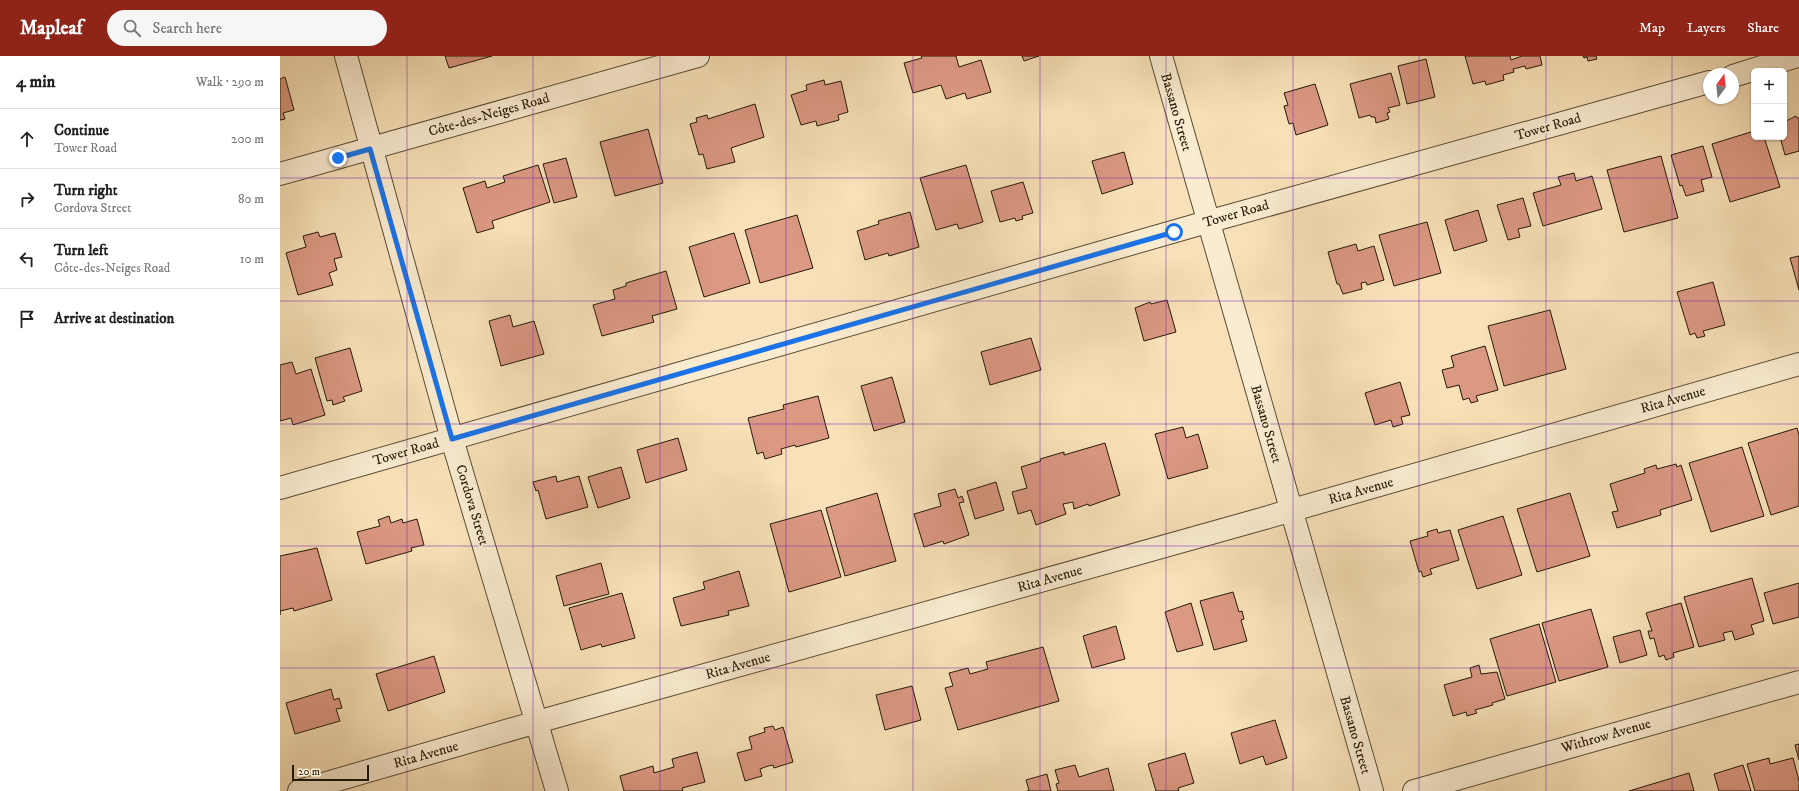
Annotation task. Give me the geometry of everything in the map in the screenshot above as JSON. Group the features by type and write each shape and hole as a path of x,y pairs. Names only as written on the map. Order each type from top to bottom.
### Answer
{"street":[{"name":"Cordova Street","path":"346,56 370,149 452,439 557,791"},
{"name":"Côte-des-Neiges Road","path":"280,174 698,56"},
{"name":"Bassano Street","path":"1161,56 1207,222 1372,791"},
{"path":"1739,74 1797,56"},
{"name":"Tower Road","path":"280,488 1207,222 1703,84"},
{"name":"Rita Avenue","path":"299,791 537,722 1291,511 1799,364"},
{"name":"Withrow Avenue","path":"1414,791 1799,682"}],"building":[{"path":"445,56 492,56 449,68"},
{"path":"921,56 956,56 959,67 981,60 991,92 967,99 965,93 946,99 941,85 913,93 904,63 922,58"},
{"path":"1022,56 1039,56 1024,61"},
{"path":"1465,56 1510,56 1511,60 1522,56 1540,56 1542,65 1526,69 1525,66 1513,69 1514,72 1503,75 1504,80 1486,85 1485,81 1473,84"},
{"path":"1583,56 1596,56 1597,59 1588,61 1587,57 1584,58"},
{"path":"1426,59 1435,97 1407,104 1398,66"},
{"path":"1391,73 1400,105 1388,108 1390,112 1387,113 1389,119 1376,123 1375,117 1371,117 1370,115 1359,118 1350,84"},
{"path":"285,77 294,110 283,113 285,119 280,120 280,79"},
{"path":"824,80 825,85 841,81 848,112 838,115 839,120 817,126 816,121 801,125 791,95 807,90 806,85"},
{"path":"1315,84 1328,125 1296,135 1293,123 1289,124 1284,106 1288,105 1284,93"},
{"path":"755,104 764,137 731,148 735,162 707,169 703,154 699,155 690,124 697,122 696,118 707,115 708,119"},
{"path":"1796,116 1799,118 1799,151 1785,155 1781,140 1787,140 1787,120"},
{"path":"648,129 663,183 615,196 600,142"},
{"path":"1751,132 1751,140 1765,140 1780,187 1730,202 1712,144"},
{"path":"1703,146 1712,177 1701,180 1704,191 1686,196 1682,185 1680,186 1671,155"},
{"path":"1124,152 1133,184 1102,194 1092,161"},
{"path":"1661,156 1678,218 1624,232 1607,170"},
{"path":"566,158 577,197 554,203 543,164"},
{"path":"538,165 550,202 492,221 494,228 477,233 463,188 485,181 487,188 505,182 503,176"},
{"path":"966,165 983,222 959,229 957,224 936,230 920,178"},
{"path":"1574,173 1576,181 1592,176 1602,209 1543,226 1533,193 1561,185 1558,177"},
{"path":"1023,182 1033,213 1022,216 1023,219 1016,221 1015,218 1000,222 991,191"},
{"path":"1523,198 1531,226 1518,229 1520,237 1508,240 1497,205"},
{"path":"1478,210 1487,241 1454,251 1445,220"},
{"path":"910,212 919,247 889,256 888,253 865,260 857,231 879,224 878,221"},
{"path":"797,215 813,268 760,283 745,230"},
{"path":"1427,222 1441,273 1394,286 1379,235"},
{"path":"318,232 320,237 335,233 342,257 334,259 337,270 329,273 333,285 298,295 286,253 306,247 303,236"},
{"path":"734,233 750,283 704,297 689,247"},
{"path":"1356,244 1358,251 1374,246 1384,280 1367,285 1366,282 1361,283 1362,289 1343,294 1339,284 1337,284 1328,252"},
{"path":"1799,256 1799,290 1790,258"},
{"path":"666,271 677,309 652,316 654,322 602,336 593,305 615,299 613,290 626,286 626,283"},
{"path":"1713,282 1725,325 1703,331 1705,336 1697,338 1695,333 1690,335 1677,292"},
{"path":"1167,300 1176,332 1144,341 1135,308 1150,302 1151,304"},
{"path":"1550,310 1566,369 1504,386 1488,326"},
{"path":"510,315 513,327 534,321 544,354 501,366 489,321"},
{"path":"1031,338 1041,370 990,385 981,352"},
{"path":"1485,346 1498,390 1476,396 1478,401 1471,403 1469,398 1463,400 1459,385 1447,388 1442,370 1454,367 1451,356"},
{"path":"350,348 362,391 343,397 345,401 333,405 332,400 327,401 315,358"},
{"path":"292,362 296,374 311,369 325,415 293,425 291,418 280,421 280,365"},
{"path":"892,377 905,422 874,431 861,386"},
{"path":"1400,382 1410,415 1401,417 1403,424 1393,427 1391,420 1375,425 1365,393"},
{"path":"818,396 829,438 796,447 795,445 781,449 782,454 765,459 763,452 757,454 748,418 784,409 783,405"},
{"path":"1183,427 1186,438 1198,434 1208,468 1168,479 1155,434"},
{"path":"1797,428 1799,435 1799,506 1771,515 1748,443"},
{"path":"678,438 687,470 646,483 637,450"},
{"path":"1105,443 1120,495 1089,506 1088,504 1074,509 1073,502 1063,504 1066,514 1036,525 1031,510 1018,514 1012,492 1027,488 1021,467 1041,461 1040,459 1064,452 1064,455"},
{"path":"1742,447 1764,516 1711,532 1689,463"},
{"path":"1676,464 1677,467 1681,465 1692,500 1660,510 1661,515 1617,528 1612,512 1618,511 1610,484 1645,473 1644,469 1656,465 1657,469"},
{"path":"621,467 630,498 598,508 588,477"},
{"path":"556,476 557,482 579,476 588,507 546,519 538,490 536,491 533,482"},
{"path":"996,482 1004,510 975,519 967,491"},
{"path":"955,489 958,498 962,496 964,502 959,503 969,535 944,544 943,541 924,547 914,514 941,506 938,494"},
{"path":"877,493 896,561 845,576 826,508"},
{"path":"1570,493 1590,556 1537,572 1517,509"},
{"path":"821,510 841,577 789,592 770,524"},
{"path":"389,516 391,523 402,519 403,523 417,519 424,545 411,548 412,551 366,564 357,532 380,526 378,520"},
{"path":"1503,516 1522,575 1477,589 1458,530"},
{"path":"1437,529 1438,533 1450,530 1459,560 1430,569 1432,574 1423,577 1421,571 1419,572 1410,541 1428,536 1427,532"},
{"path":"317,548 332,600 294,611 293,608 280,611 280,556"},
{"path":"601,563 609,594 564,606 556,576"},
{"path":"739,571 749,606 728,611 729,615 681,626 673,598 705,589 703,582"},
{"path":"1752,578 1764,621 1751,625 1754,634 1735,640 1732,631 1723,633 1725,640 1699,647 1684,597"},
{"path":"1799,583 1799,617 1773,624 1764,593"},
{"path":"1233,592 1239,612 1242,611 1244,619 1241,620 1247,641 1214,650 1200,601"},
{"path":"622,593 635,638 602,647 601,644 581,650 569,608"},
{"path":"1191,603 1203,645 1177,652 1165,612"},
{"path":"1681,603 1694,647 1673,653 1674,657 1666,660 1664,655 1659,657 1654,638 1650,639 1648,631 1652,631 1646,613"},
{"path":"1591,609 1608,667 1559,681 1542,623"},
{"path":"1539,624 1556,682 1507,696 1490,639"},
{"path":"1116,626 1125,659 1092,668 1083,636"},
{"path":"1640,630 1647,655 1620,663 1613,637"},
{"path":"1043,647 1059,701 958,730 945,688 953,686 949,673 968,668 970,674 988,669 986,662"},
{"path":"434,656 445,692 388,711 376,674"},
{"path":"1479,665 1481,674 1497,672 1505,699 1492,703 1493,705 1475,710 1477,713 1467,716 1466,712 1453,716 1444,685 1472,677 1470,668"},
{"path":"912,686 921,720 885,730 876,695"},
{"path":"331,689 334,700 339,698 342,708 336,709 340,721 295,734 286,703"},
{"path":"1275,720 1287,758 1266,765 1263,756 1240,764 1231,733"},
{"path":"773,726 775,730 783,727 793,762 774,768 773,765 760,769 762,776 745,781 737,753 752,749 749,737 765,732 764,728"},
{"path":"1799,744 1799,760 1795,745"},
{"path":"697,752 705,782 682,788 683,791 624,791 620,776 653,766 654,773 674,767 672,759"},
{"path":"1185,753 1194,783 1178,788 1179,791 1156,791 1148,764"},
{"path":"1769,758 1770,764 1793,758 1799,781 1799,791 1755,791 1747,764"},
{"path":"1075,765 1079,777 1108,768 1114,791 1058,791 1056,784 1059,783 1055,770"},
{"path":"1743,765 1751,791 1719,791 1714,774"},
{"path":"1689,773 1694,791 1629,791"},
{"path":"1047,774 1051,791 1027,791 1029,790 1026,780"}],"route":[{"path":"338,158 370,149 452,439 1174,232"}]}
